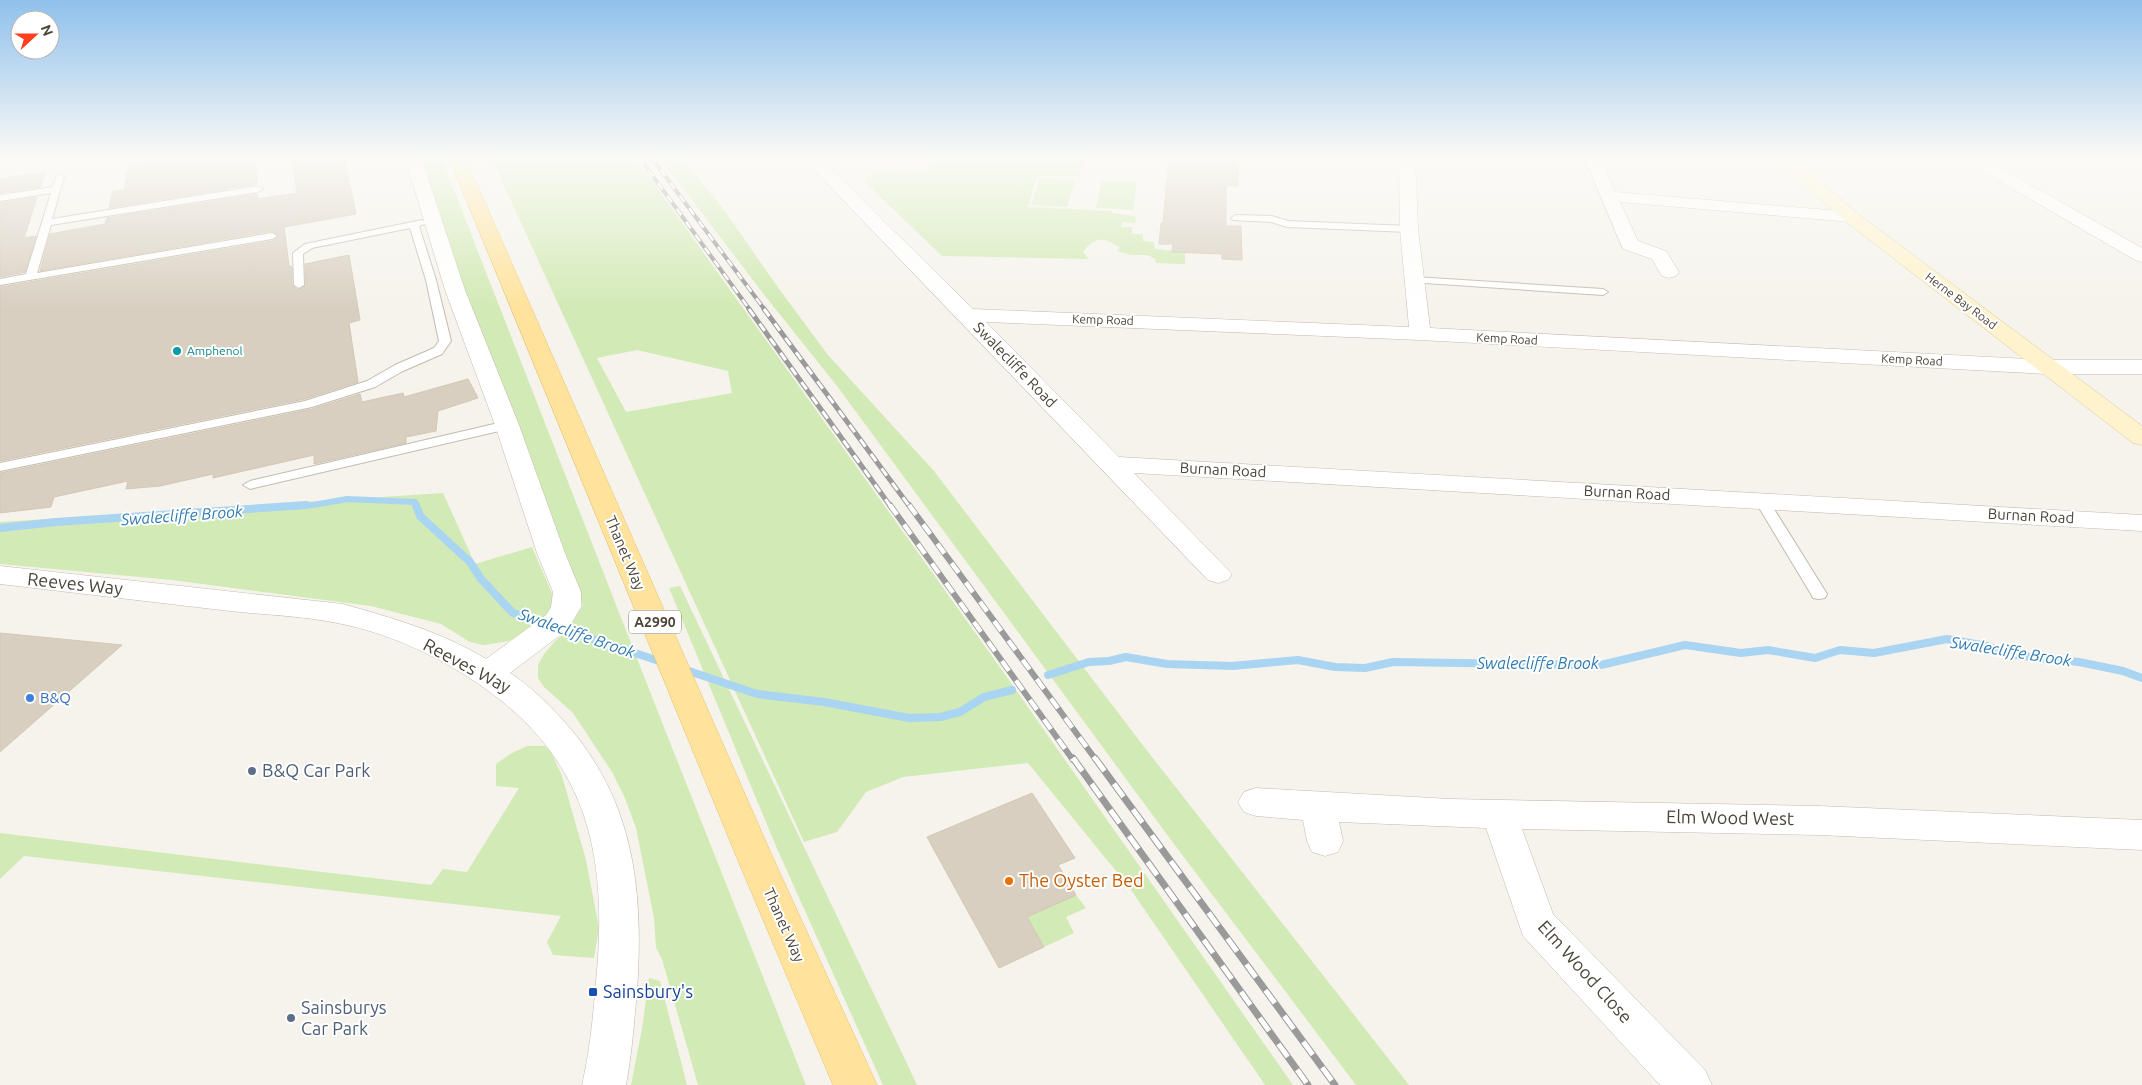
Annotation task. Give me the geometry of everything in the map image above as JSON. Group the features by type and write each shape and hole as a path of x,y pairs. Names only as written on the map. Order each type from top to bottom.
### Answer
{"main road":[{"name":"Thanet Way","path":"479,208 755,858 855,1085"},
{"name":"Herne Bay Road","path":"1840,208 2142,438"}],"street":[{"path":"421,208 424,223 455,290 567,592 566,608 557,622 546,632 488,673"},
{"name":"Swalecliffe Road","path":"860,208 1112,464 1218,579"},
{"path":"1408,208 1420,334"},
{"path":"1613,208 1630,246"},
{"path":"1743,208 1851,217"},
{"path":"2057,208 2142,256"},
{"path":"1610,246 1630,246 1659,255 1668,272"},
{"name":"Kemp Road","path":"967,315 1420,334 2047,367 2142,367"},
{"name":"Burnan Road","path":"1112,464 2142,522"},
{"name":"Reeves Way","path":"0,575 343,614 372,622 446,651 488,673 517,693 544,718 572,752 593,790 605,820 612,853 620,917 619,959 610,1060 604,1085"},
{"name":"Elm Wood West","path":"1256,802 1318,807 1499,814 1776,819 2142,834"},
{"path":"1318,807 1325,841"},
{"name":"Elm Wood Close","path":"1499,814 1537,924 1690,1085"}],"lane":[{"path":"31,276 51,208"},
{"path":"47,223 142,208"},
{"path":"1236,218 1272,219 1287,224 1409,229"},
{"path":"0,467 143,436 308,404 371,384 399,368 438,351 445,341 431,280 424,223 309,246 298,252 299,285"},
{"path":"0,282 272,236"},
{"path":"1414,280 1603,292"},
{"path":"250,485 507,426"},
{"path":"1762,501 1819,594"}],"green space":[{"path":"434,208 461,208 806,1085 698,1085 662,959 656,948 654,918 636,828 625,798 612,772 573,713 544,687 538,678 538,665 544,654 568,630 583,605 561,543 553,544"},
{"path":"514,208 671,208 1004,673 1293,1085 1265,1085 1129,887 1028,763 903,777 866,792 837,832 804,842","holes":["637,350 728,371 732,393 626,412 597,358"]},
{"path":"698,208 722,208 828,355 934,471 1145,748 1409,1085 1356,1085 1171,840 837,386"},
{"path":"892,208 1041,208 1111,211 1113,213 1135,216 1136,223 1122,222 1121,227 1132,227 1132,234 1143,234 1143,241 1154,242 1155,249 1185,252 1185,264 1156,263 1155,259 1148,255 1131,255 1117,251 1120,248 1104,240 1091,243 1083,252 1089,259 942,256"},
{"path":"1096,208 1133,208 1133,210"},
{"path":"443,493 475,564 532,547 556,603 550,614 530,631 509,641 484,645 470,642 441,624 371,606 172,580 0,564 0,522"},
{"path":"680,586 917,1085 883,1085 775,844 669,588"},
{"path":"527,746 545,746 552,754 562,776 586,860 599,928 594,958 553,955 547,942 561,916 24,856 0,879 0,833 431,885 443,869 467,872 519,788 496,786 496,764 510,754"},
{"path":"1076,895 1086,908 1066,917 1074,933 1044,947 1027,917"},
{"path":"649,978 660,981 687,1085 631,1085 642,1029"}],"building":[{"path":"0,208 34,208 24,238 36,236 25,272 0,277"},
{"name":"Amphenol","path":"172,208 355,208 356,214 284,227 289,266 292,267 292,285 298,290 306,285 305,264 349,255 360,320 349,323 358,382 305,399 0,461 0,287 272,241 279,237 272,231 40,271 50,234 105,224 107,218"},
{"path":"1164,208 1226,208 1226,226 1241,226 1242,260 1222,259 1222,254 1172,252 1173,244 1159,244 1161,223 1163,223"},
{"path":"468,379 478,398 438,411 436,431 406,437 406,443 314,464 314,455 213,478 213,474 160,486 126,489 128,481 54,497 51,507 0,513 0,473 312,409 360,394 362,402 403,393 404,397"},
{"name":"B&Q","path":"0,633 122,645 0,752"},
{"name":"The Oyster Bed","path":"1032,793 1075,858 1058,865 1076,895 1027,917 1044,947 999,968 927,837"}],"waterway":[{"name":"Swalecliffe Brook","path":"287,507 347,499 415,502 417,507"},
{"name":"Swalecliffe Brook","path":"0,528 56,522 306,505"},
{"name":"Swalecliffe Brook","path":"416,505 420,516 470,562 481,579 513,613 546,624"},
{"name":"Swalecliffe Brook","path":"557,627 665,663"},
{"name":"Swalecliffe Brook","path":"1048,675 1089,662 1109,661 1126,657 1167,664 1232,666 1298,660 1335,667 1365,668 1393,662 1601,665 1685,645 1741,653 1768,650 1815,658 1840,650 1874,653 1947,639 1987,646 2013,655 2079,662 2123,671 2142,678"},
{"name":"Swalecliffe Brook","path":"683,669 757,694 824,702 909,718 940,717 960,712 984,697 1012,690"}],"railway":[{"path":"676,208 750,310"},
{"path":"689,208 765,310"},
{"path":"749,309 891,507"},
{"path":"764,309 910,507"},
{"path":"890,505 1073,760"},
{"path":"909,505 1096,760"},
{"path":"1073,758 1308,1085"},
{"path":"1095,758 1335,1085"}],"place":[{"name":"Amphenol","path":"177,351"},
{"name":"B&Q","path":"30,698"},
{"name":"B&Q Car Park","path":"252,771"},
{"name":"The Oyster Bed","path":"1009,881"},
{"name":"Sainsbury's","path":"593,992"},
{"name":"Sainsburys Car Park","path":"291,1018"}]}
